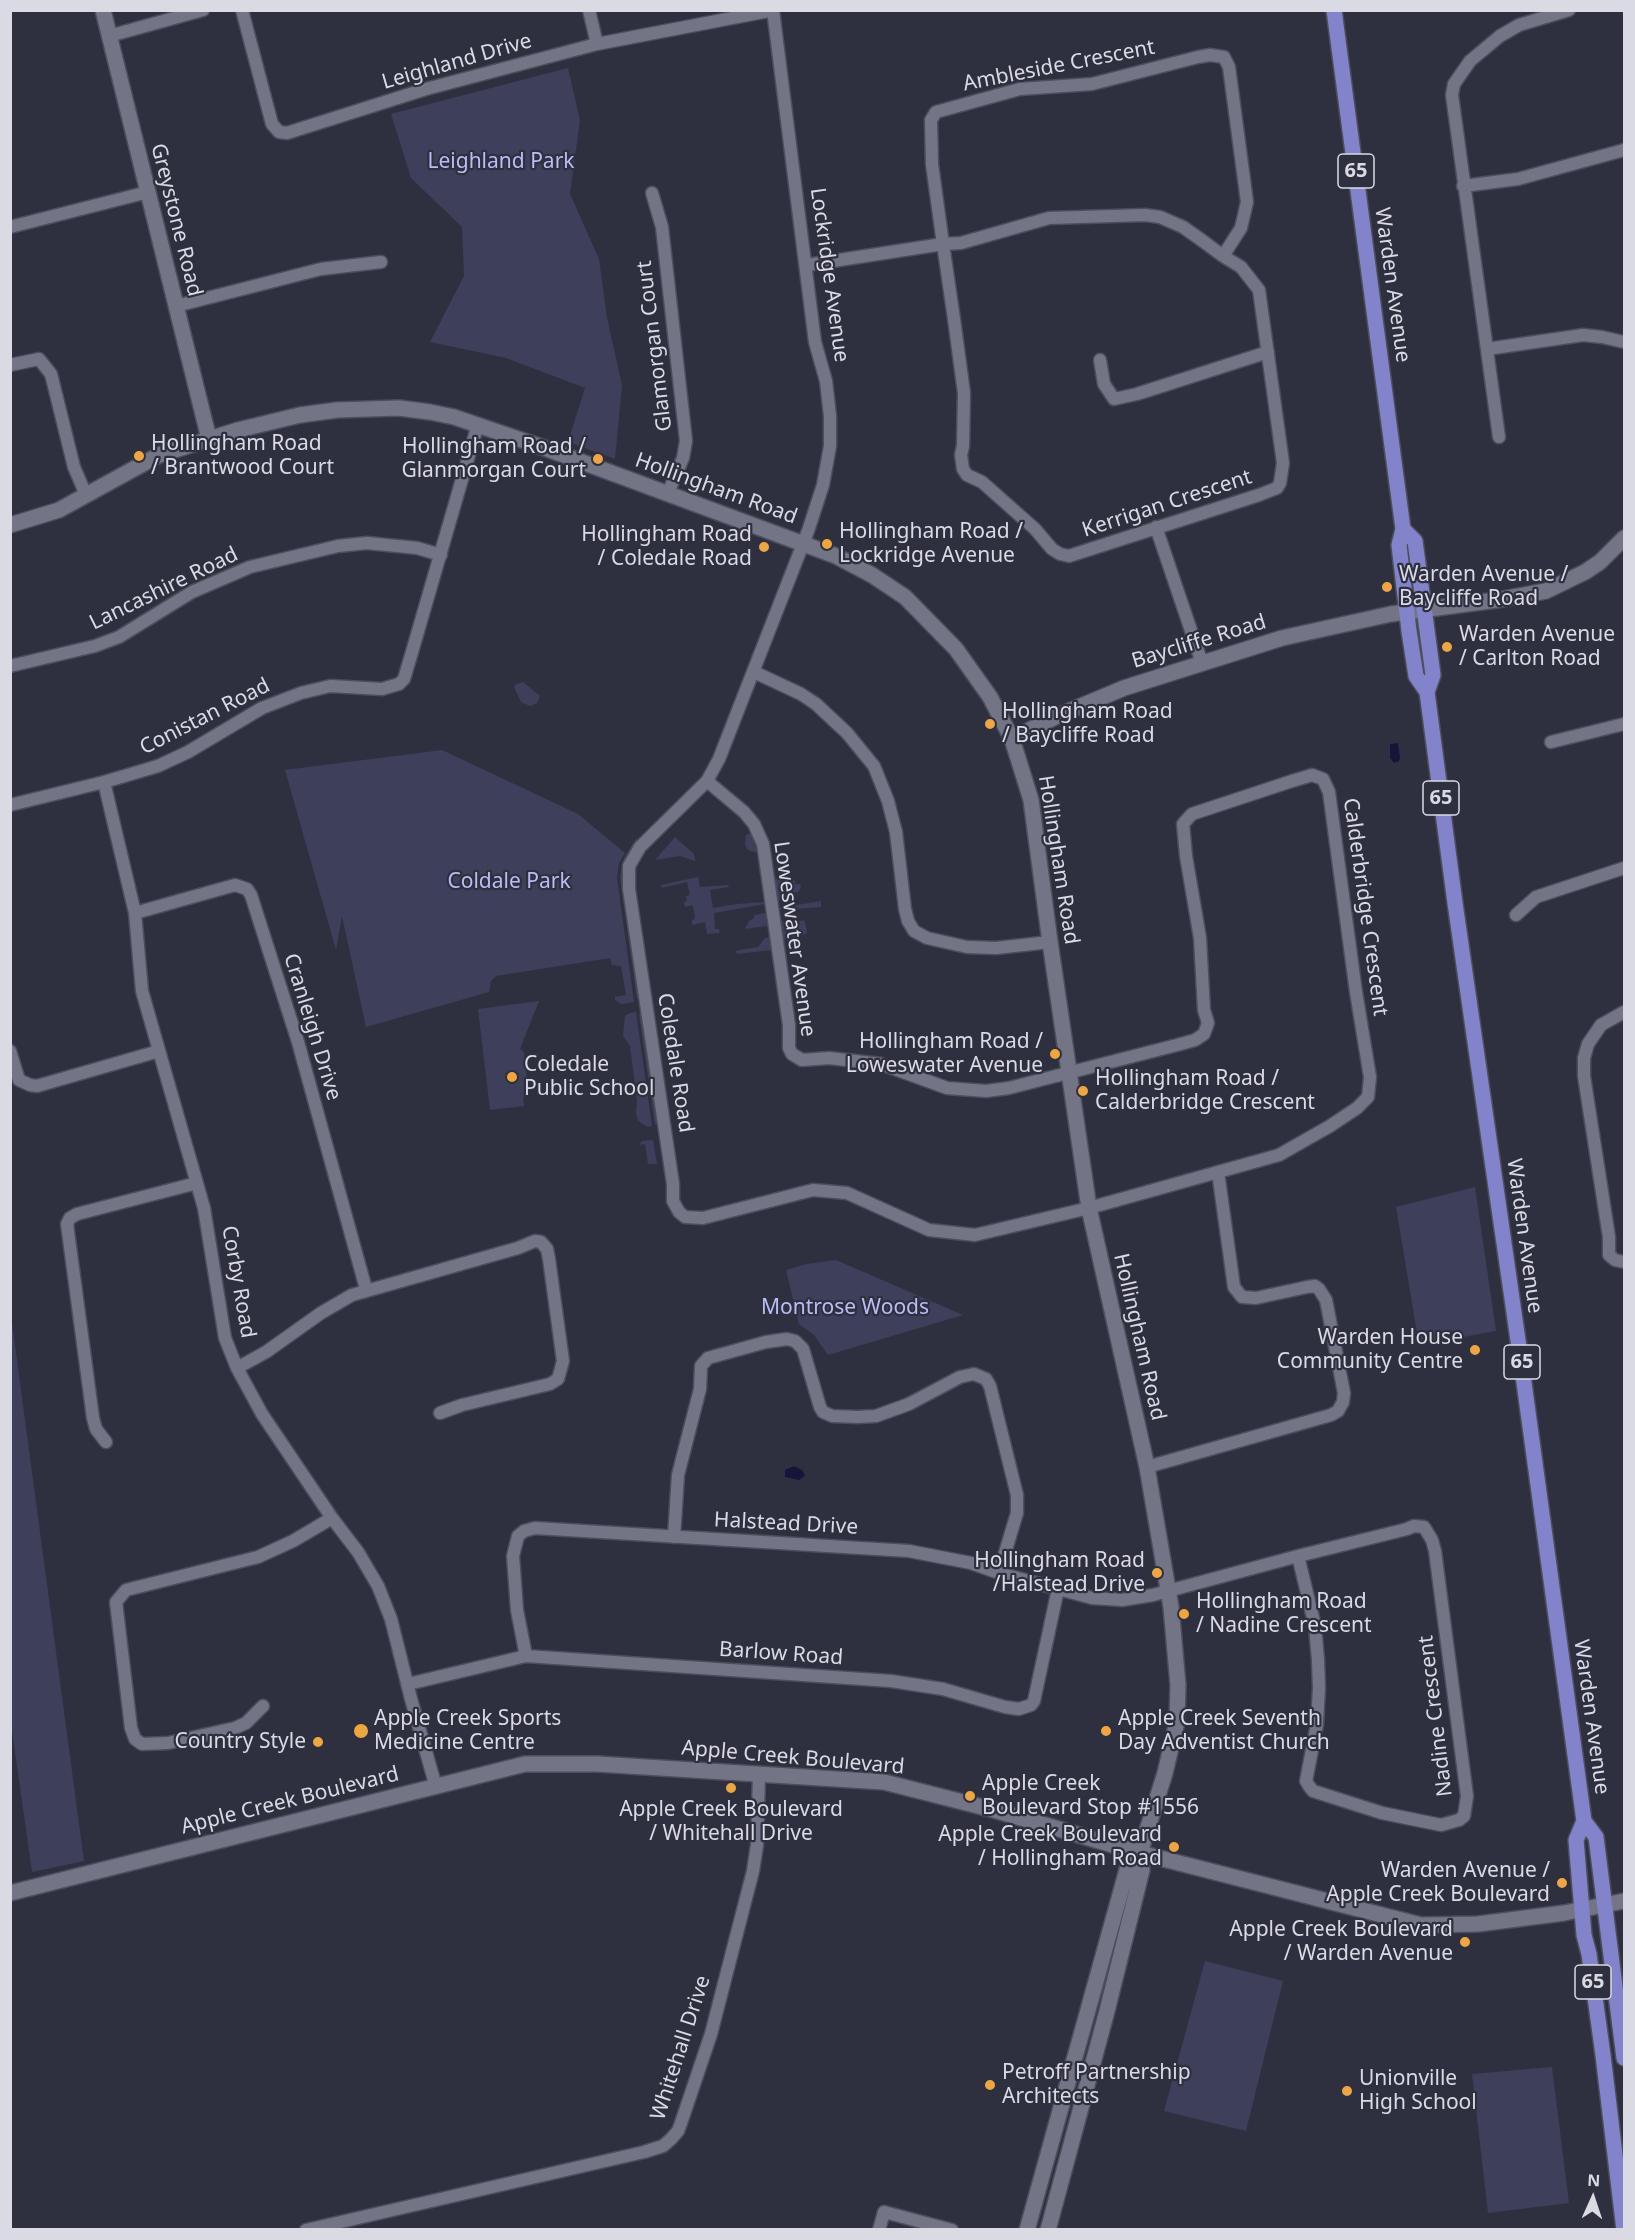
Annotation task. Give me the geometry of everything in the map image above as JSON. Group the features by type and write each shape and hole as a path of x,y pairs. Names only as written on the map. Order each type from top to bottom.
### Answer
{"main road":[{"name":"Warden Avenue","path":"1334,10 1403,529 1399,545 1407,613 1416,676 1427,692 1584,1821 1596,1837 1624,2058"},
{"name":"Warden Avenue","path":"1403,529 1415,541 1433,675 1427,692"},
{"name":"Warden Avenue","path":"1584,1821 1576,1840 1584,1935 1589,1954 1603,2055 1624,2229"}],"street":[{"name":"Greystone Road","path":"103,10 209,439"},
{"path":"109,36 203,10"},
{"name":"Leighland Drive","path":"242,10 272,124 279,132 297,130 426,89 597,44 774,11"},
{"path":"590,10 597,44"},
{"path":"1499,437 1452,95 1458,78 1470,61 1508,30 1569,10"},
{"name":"Lockridge Avenue","path":"774,11 815,342 826,381 830,426 830,446 823,485 803,543"},
{"name":"Ambleside Crescent","path":"943,244 930,133 931,120 936,112 1020,89 1092,84 1210,54 1224,57 1229,66 1247,202 1240,228 1223,255"},
{"path":"1463,186 1518,179 1624,150"},
{"path":"10,227 148,192"},
{"name":"Glamorgan Court","path":"652,193 662,227 686,441 683,458 668,493"},
{"name":"Kerrigan Crescent","path":"807,265 943,244 962,243 1049,218 1145,215 1172,221 1241,267 1259,290 1283,463 1282,478 1276,488 1084,552 1064,556 1052,549 1035,529 982,482 967,475 963,469 961,455 964,393 943,244"},
{"path":"176,306 321,269 381,262"},
{"path":"1487,350 1582,335 1624,342"},
{"path":"1100,360 1104,384 1114,399 1137,394 1268,352"},
{"path":"10,365 39,359 51,374 74,467 86,495"},
{"name":"Hollingham Road","path":"10,525 59,510 159,455 209,439 300,415 370,408 430,412 478,424 836,556 872,575 905,597 962,656 990,697 1012,739 1031,800 1089,1208 1147,1467 1168,1591 1177,1659 1177,1722 1165,1773 1140,1853"},
{"name":"Conistan Road","path":"10,805 158,766 188,752 262,708 301,693 330,686 382,689 399,684 404,679 478,424"},
{"path":"1156,527 1202,663"},
{"name":"Baycliffe Road","path":"1012,739 1054,717 1124,688 1282,638 1331,626 1546,591 1600,562 1624,538"},
{"name":"Lancashire Road","path":"10,666 95,646 119,637 192,592 250,567 338,546 367,543 417,548 441,555"},
{"name":"Coledale Road","path":"803,543 732,730 707,781 640,847 629,866 628,878 674,1201 679,1212 685,1217 703,1218 813,1190 847,1194 929,1230 975,1235 1089,1208"},
{"path":"754,672 801,694 816,705 847,733 874,766 888,801 893,821 905,909 914,931 927,938 967,947 996,948 1050,942"},
{"path":"1551,742 1624,724"},
{"name":"Calderbridge Crescent","path":"1069,1072 1195,1040 1204,1034 1208,1023 1204,1010 1200,938 1186,856 1184,824 1192,814 1281,785 1312,775 1323,779 1329,792 1370,1077 1368,1097 1357,1108 1330,1126 1279,1155 1089,1208"},
{"name":"Loweswater Avenue","path":"707,781 744,812 754,824 763,844 789,1025 789,1048 796,1058 802,1060 829,1058 880,1064 947,1088 975,1091 1009,1088 1069,1072"},
{"name":"Corby Road","path":"104,782 135,913 142,991 209,1234 225,1338 237,1368 262,1414 332,1518 358,1552 378,1586 391,1619 436,1787"},
{"path":"1516,915 1536,897 1624,868"},
{"name":"Cranleigh Drive","path":"135,913 235,885 247,889 251,895 298,1042 366,1289"},
{"path":"1624,1012 1601,1025 1588,1044 1584,1058 1584,1076 1609,1237 1609,1255 1615,1260 1624,1262"},
{"path":"10,1051 19,1080 37,1086 159,1050"},
{"path":"1147,1467 1332,1415 1338,1411 1343,1402 1344,1393 1326,1300 1319,1289 1315,1286 1307,1287 1256,1298 1242,1297 1234,1287 1218,1172"},
{"path":"106,1442 96,1429 93,1418 66,1232 67,1224 70,1218 77,1214 196,1184"},
{"path":"237,1368 266,1352 337,1303 366,1289 518,1248 535,1241 542,1242 547,1249 563,1361 558,1379 550,1384 440,1413"},
{"path":"674,1537 678,1475 700,1389 701,1366 708,1358 765,1342 787,1339 795,1341 803,1349 820,1407 823,1412 832,1416 858,1418 876,1416 909,1404 960,1377 974,1374 986,1379 990,1386 1017,1495 1017,1513 999,1573"},
{"path":"263,1706 246,1723 235,1728 153,1745 142,1744 135,1739 131,1728 116,1602 126,1590 258,1557 332,1518"},
{"name":"Nadine Crescent","path":"1168,1591 1298,1556 1414,1526 1424,1527 1435,1551 1467,1796 1464,1816 1460,1820 1441,1825 1382,1813 1313,1791 1309,1786 1306,1781 1317,1724 1318,1660 1315,1626 1298,1556"},
{"name":"Halstead Drive","path":"526,1656 517,1610 513,1556 518,1536 524,1531 535,1528 909,1551 953,1559 1092,1598 1122,1600 1168,1591"},
{"name":"Barlow Road","path":"408,1684 526,1656 891,1681 944,1689 1005,1707 1018,1708 1031,1705 1034,1701 1058,1589"},
{"name":"Apple Creek Boulevard","path":"10,1893 525,1764 607,1765 884,1782 1002,1812 1140,1853 1344,1907 1422,1925 1478,1924 1624,1901"},
{"name":"Whitehall Drive","path":"306,2229 644,2152 663,2146 671,2139 678,2131 711,2034 753,1871 757,1845 759,1775"},
{"path":"1027,2229 1128,1866 1140,1853"},
{"path":"1048,2229 1143,1870 1140,1853"},
{"path":"879,2229 884,2212 948,2229"}],"green space":[{"name":"Leighland Park","path":"568,68 580,120 570,194 599,259 607,318 622,385 615,459 568,442 585,388 506,358 430,342 464,276 462,227 411,178 391,114"},
{"path":"523,682 540,696 537,703 530,706 521,702 514,687"},
{"name":"Coldale Park","path":"442,750 578,814 625,853 619,863 617,877 634,1002 621,1004 615,1000 615,997 626,995 621,966 612,965 610,958 496,976 491,981 489,992 366,1027 342,916 336,950 285,770"},
{"path":"752,833 757,853 748,850 745,845 746,835"},
{"path":"675,837 694,854 695,861 680,856 655,860"},
{"path":"636,839 640,842 633,849 640,996 637,999 620,877 624,858"},
{"path":"698,877 700,887 728,885 729,887 710,890 713,908 737,904 765,902 765,904 714,913 715,929 719,929 720,933 707,934 705,922 692,925 692,920 695,919 693,905 685,907 686,896 690,895 687,882 662,888 661,885"},
{"path":"789,878 789,881 795,880 795,884 800,884 801,888 787,899 777,900 775,879"},
{"path":"821,901 821,907 779,910 779,908"},
{"path":"766,913 767,926 745,929 754,915"},
{"path":"804,920 806,934 783,940 781,921 797,922"},
{"path":"769,937 771,950 737,954 736,951 758,947 765,938"},
{"path":"539,1001 520,1049 524,1052 529,1096 523,1097 524,1106 490,1110 478,1009"},
{"path":"636,1012 652,1126 648,1127 638,1121 630,1046 623,1036 625,1016"},
{"path":"639,1014 644,1016 658,1121 655,1125"},
{"path":"653,1140 657,1164 648,1164 645,1144 639,1145 642,1141"},
{"path":"1475,1187 1496,1331 1419,1345 1396,1207"},
{"name":"Montrose Woods","path":"836,1260 963,1315 828,1355 814,1335 799,1324 786,1270"},
{"path":"10,1308 84,1861 32,1872 10,1717"},
{"path":"1205,1961 1283,1981 1246,2131 1164,2111"},
{"path":"1552,2067 1569,2203 1488,2213 1472,2074"}],"shaded area":[{"path":"1398,743 1400,758 1394,763 1390,758 1390,744"},
{"path":"794,1466 802,1470 805,1475 799,1480 785,1477 785,1470"}],"place":[{"name":"Hollingham Road / Brantwood Court","path":"139,456"},
{"name":"Hollingham Road / Glanmorgan Court","path":"598,459"},
{"name":"Hollingham Road / Lockridge Avenue","path":"827,544"},
{"name":"Hollingham Road / Coledale Road","path":"764,547"},
{"name":"Warden Avenue / Baycliffe Road","path":"1387,587"},
{"name":"Warden Avenue / Carlton Road","path":"1447,647"},
{"name":"Hollingham Road / Baycliffe Road","path":"990,724"},
{"name":"Hollingham Road / Loweswater Avenue","path":"1055,1054"},
{"name":"Coledale Public School","path":"512,1077"},
{"name":"Hollingham Road / Calderbridge Crescent","path":"1083,1091"},
{"name":"Warden House Community Centre","path":"1475,1350"},
{"name":"Hollingham Road /Halstead Drive","path":"1157,1573"},
{"name":"Hollingham Road / Nadine Crescent","path":"1184,1614"},
{"name":"Apple Creek Sports Medicine Centre","path":"361,1731"},
{"name":"Apple Creek Seventh Day Adventist Church","path":"1106,1731"},
{"name":"Country Style","path":"318,1742"},
{"name":"Apple Creek Boulevard / Whitehall Drive","path":"731,1788"},
{"name":"Apple Creek Boulevard Stop #1556","path":"970,1796"},
{"name":"Apple Creek Boulevard / Hollingham Road","path":"1174,1847"},
{"name":"Warden Avenue / Apple Creek Boulevard","path":"1562,1883"},
{"name":"Apple Creek Boulevard / Warden Avenue","path":"1465,1942"},
{"name":"Petroff Partnership Architects","path":"990,2085"},
{"name":"Unionville High School","path":"1347,2091"}]}
